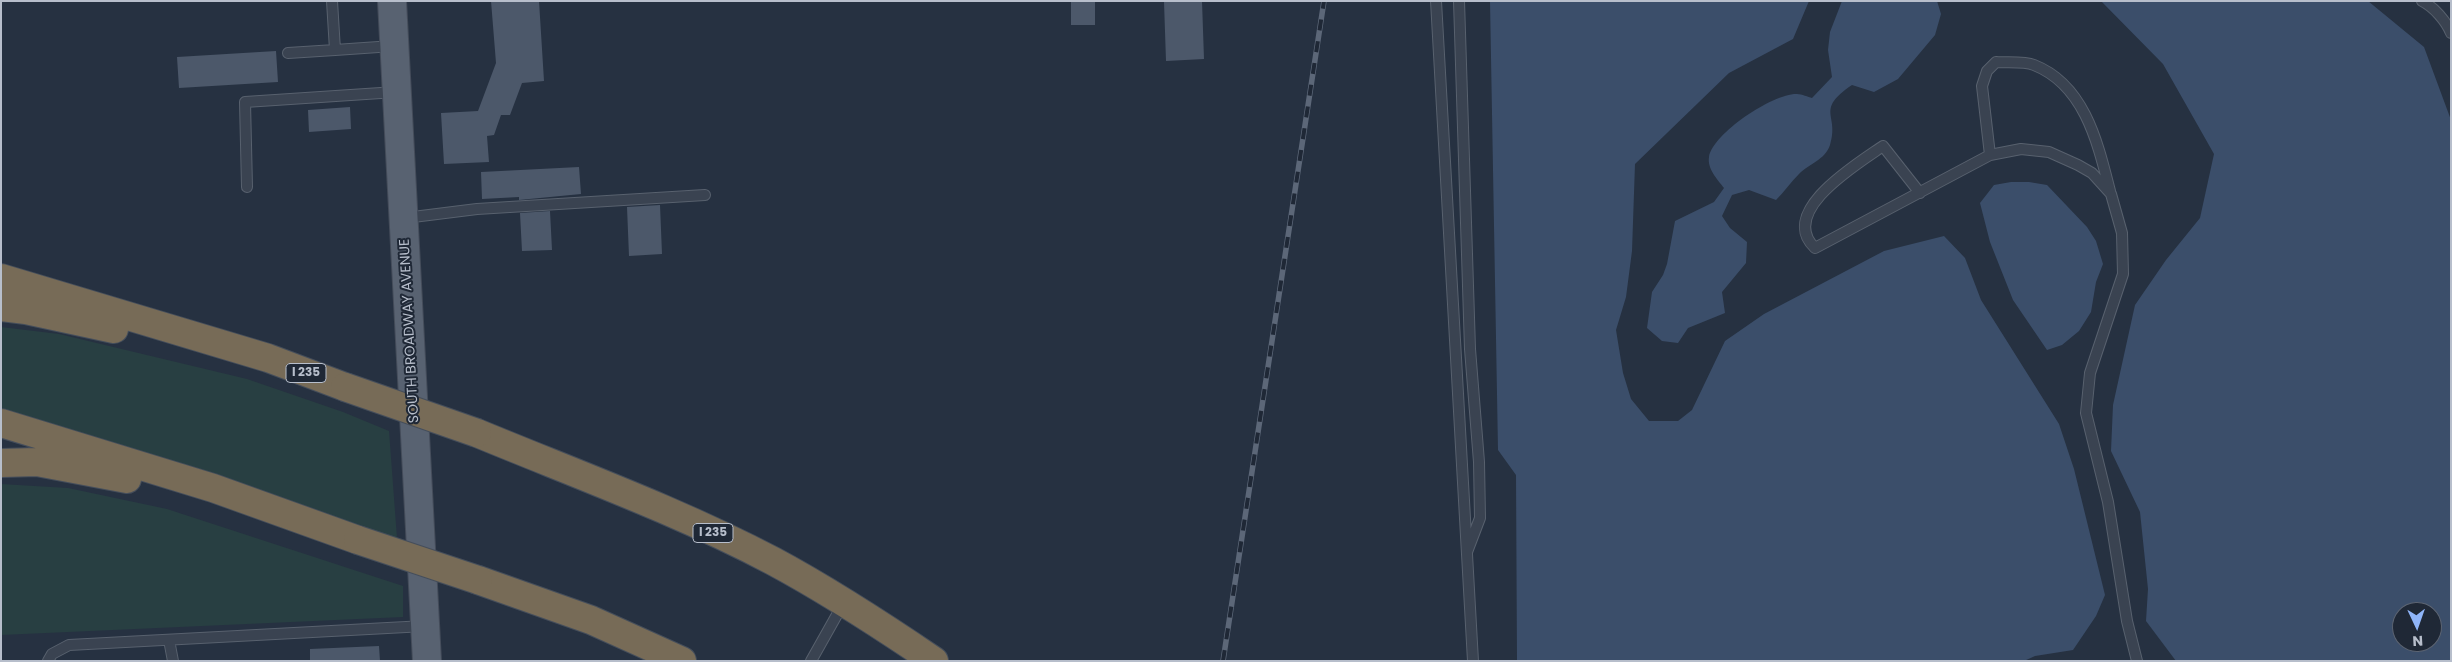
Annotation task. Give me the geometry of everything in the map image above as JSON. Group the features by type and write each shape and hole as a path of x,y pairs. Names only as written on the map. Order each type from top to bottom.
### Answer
{"highway":[{"path":"1,278 268,358"},
{"path":"1,307 26,310 268,358"},
{"name":"I 235","path":"268,358 477,433 672,514 771,560 845,601 934,661"},
{"path":"1,423 213,488 358,540 478,580 591,620 682,661"},
{"path":"1,463 37,462 102,473 358,540"}],"main road":[{"name":"SOUTH BROADWAY AVENUE","path":"392,1 428,661"}],"lane":[{"path":"332,1 334,50"},
{"path":"1436,1 1473,661"},
{"path":"1459,1 1470,349 1480,499 1480,518 1466,555"},
{"path":"2422,1 2428,4 2448,25 2451,33"},
{"path":"288,53 394,46"},
{"path":"1990,155 1982,86 1987,71 1996,62 2033,64 2060,80 2080,104 2099,149 2122,233 2123,274 2090,373 2086,413 2108,502 2127,620 2137,661"},
{"path":"247,187 245,102 397,92"},
{"path":"1920,192 1883,146 1820,194 1807,217 1804,231 1806,240 1815,248 1990,155 2021,148 2049,152 2092,173 2111,194"},
{"path":"404,218 477,209 705,195"},
{"path":"811,661 845,601"},
{"path":"48,661 52,654 70,645 426,626"},
{"path":"169,640 173,661"}],"green space":[{"path":"1,327 59,334 247,379 343,412 389,431 397,538 1,408"},
{"path":"1,484 68,488 167,509 403,586 403,617 1,635"}],"water":[{"path":"1490,1 1809,1 1793,39 1729,73 1635,164 1632,251 1626,297 1616,330 1623,373 1631,399 1649,421 1678,421 1692,410 1725,341 1764,314 1884,251 1944,236 1965,258 1981,300 2059,424 2074,469 2105,595 2096,616 2073,650 2035,656 2024,661 1517,661 1516,475 1498,450"},
{"path":"1842,1 1937,1 1941,14 1935,35 1898,79 1874,92 1852,85 1834,101 1830,113 1832,135 1828,150 1821,158 1803,170 1776,200 1749,190 1732,195 1722,216 1730,228 1747,242 1746,263 1722,292 1725,313 1688,328 1678,343 1662,341 1647,328 1652,292 1663,275 1667,264 1675,221 1714,202 1724,188 1710,166 1709,157 1713,147 1733,126 1760,107 1787,95 1799,94 1812,98 1832,77 1828,50 1830,32"},
{"path":"2101,1 2368,1 2424,47 2451,120 2451,661 2176,661 2146,621 2148,589 2140,512 2111,451 2113,405 2135,305 2166,260 2200,218 2214,154 2163,64"},
{"path":"2011,182 2047,185 2087,227 2096,241 2103,264 2096,282 2091,312 2079,331 2062,345 2047,350 2013,300 1990,242 1980,203 1994,185"}],"building":[{"path":"491,1 539,1 544,81 522,83 510,115 501,115 494,135 487,136 489,162 444,164 441,113 478,111 496,63"},
{"path":"1071,1 1095,1 1095,25 1071,25"},
{"path":"1202,1 1204,59 1166,61 1164,2"},
{"path":"276,51 278,82 179,88 177,57"},
{"path":"350,107 351,129 309,132 308,110"},
{"path":"579,167 581,194 519,200 519,197 482,199 481,172"},
{"path":"660,205 662,254 629,256 627,207"},
{"path":"550,211 552,250 522,251 520,213"},
{"path":"379,646 380,661 310,661 310,649"}],"railway":[{"path":"1223,661 1324,1"}]}
